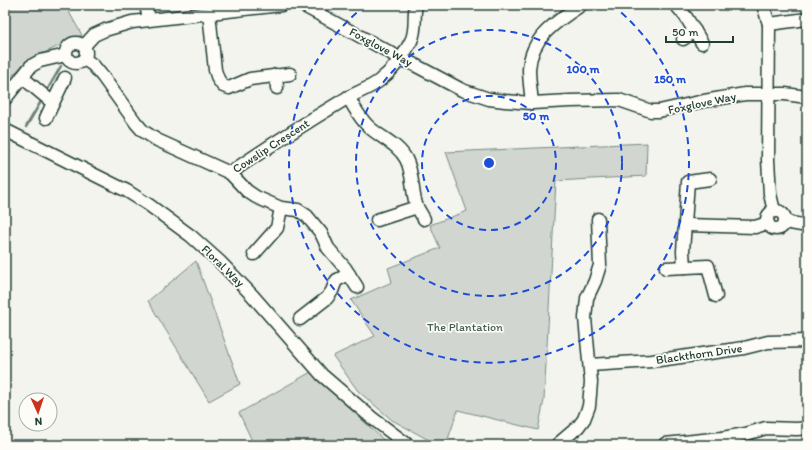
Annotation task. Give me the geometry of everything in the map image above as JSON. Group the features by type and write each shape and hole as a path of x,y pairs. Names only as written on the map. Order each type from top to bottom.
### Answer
{"street":[{"path":"146,5 149,19"},
{"path":"84,46 94,35 132,22 281,5"},
{"name":"Foxglove Way","path":"302,5 391,53 400,60 411,63 451,85 476,96 489,99 532,103 570,100 619,100 652,111 659,111 704,100 746,94 785,94 807,97"},
{"name":"Cowslip Crescent","path":"84,59 103,77 136,123 143,130 157,140 230,173 294,130 348,97 378,82 395,67 412,40 416,5"},
{"path":"532,103 529,70 530,58 535,46 542,35 552,25 581,5"},
{"path":"676,5 686,17 702,43"},
{"path":"763,5 769,24 768,174 770,194 774,211"},
{"path":"209,13 215,70 218,79 223,86 229,88 250,78 290,74"},
{"path":"769,24 807,19"},
{"path":"682,39 695,31"},
{"path":"78,42 84,46 86,52 84,59 73,63 67,59 66,55 66,49 70,44 78,42"},
{"path":"5,99 31,66 40,61 66,55"},
{"path":"276,75 277,88"},
{"path":"22,76 48,99"},
{"path":"46,118 48,99 65,78"},
{"path":"348,97 365,124 397,148 406,158 411,172 413,192 417,207 424,219"},
{"name":"Floral Way","path":"5,130 127,191 149,205 191,236 252,295 322,375 372,418 408,445"},
{"path":"230,173 252,194 264,201 281,208 298,210 307,216 321,233 328,248 349,274 357,287"},
{"path":"684,267 683,251 688,182 710,178"},
{"path":"376,220 417,207"},
{"path":"254,254 277,228 281,208"},
{"path":"774,211 778,211 783,214 785,222"},
{"path":"774,211 768,216 768,223 771,227 777,228 782,226 785,222"},
{"path":"558,444 584,419 589,406 591,382 585,318 588,298 600,265 598,219"},
{"path":"785,222 807,226"},
{"path":"686,225 755,226 768,223"},
{"path":"666,268 708,266 716,296"},
{"path":"300,319 327,298 337,280 349,274"},
{"name":"Blackthorn Drive","path":"590,365 652,361 744,348 768,342 807,341"},
{"path":"665,444 722,438 746,434 766,428 797,430 807,428"}],"green space":[{"path":"5,5 65,5 82,35 25,62 5,84"},
{"name":"The Plantation","path":"647,143 646,176 556,181 544,400 538,430 458,410 446,445 438,445 392,420 358,391 333,356 375,336 351,300 392,282 388,268 440,248 430,225 467,211 446,152"},
{"path":"196,261 240,384 209,401 148,301"},
{"path":"311,372 389,445 254,445 239,413"}],"waterway":[{"path":"46,92 61,66"},
{"path":"26,127 43,98"}]}
